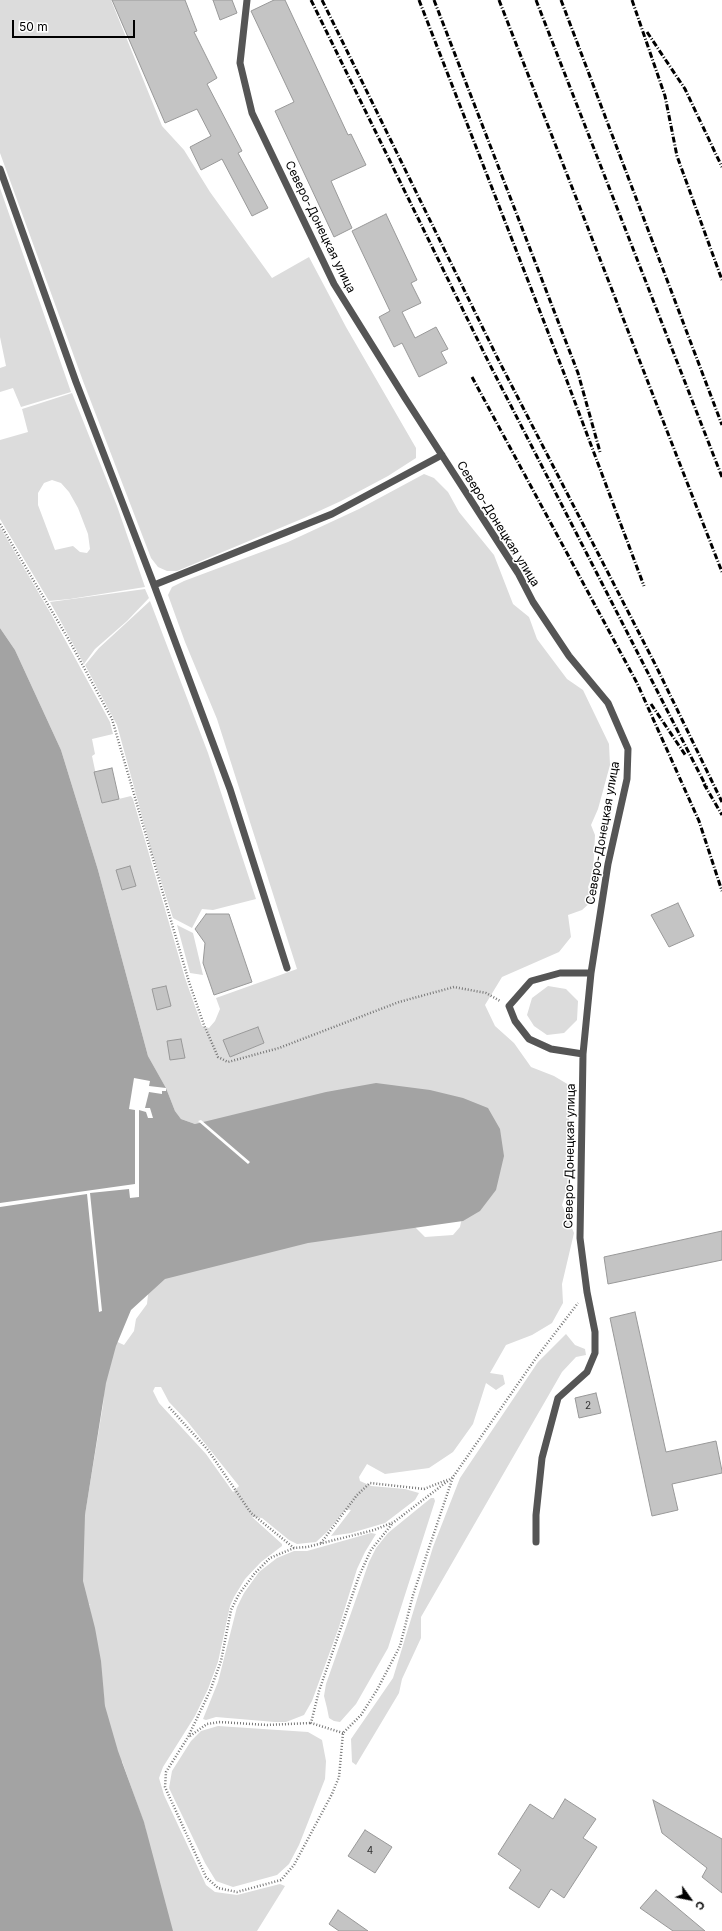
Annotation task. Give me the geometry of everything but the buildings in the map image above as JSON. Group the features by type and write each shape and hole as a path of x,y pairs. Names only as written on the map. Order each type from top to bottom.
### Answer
{"lane":[{"name":"Северо-Донецкая улица","path":"247,0 240,63 252,113 334,284 518,572 533,602 569,656 608,703 628,749 627,779 608,864 591,973 583,1054 580,1238 587,1292 595,1332 595,1353 588,1372 558,1398 542,1458 536,1515 536,1542"},
{"path":"0,169 76,382 230,789 287,968"},
{"path":"154,586 332,514 442,455"},
{"path":"583,1054 551,1049 529,1039 515,1021 509,1006 531,981 560,973 591,973"}],"path":[{"path":"0,524 69,640 112,719 188,982 218,1057 228,1062 278,1048 399,1002 454,987 486,993 509,1006"},
{"path":"394,1522 374,1530 320,1544 294,1548 270,1558 255,1573 239,1594 231,1610 222,1661 210,1691 188,1737 166,1772 165,1787 206,1877 218,1888 237,1892 281,1880 294,1865 332,1794 339,1777 343,1733 361,1715 400,1646 416,1588 453,1477 536,1358 587,1292"},
{"path":"169,1407 208,1450 251,1513 294,1548"},
{"path":"311,1723 319,1691 359,1576 371,1550 394,1522 453,1477"},
{"path":"320,1544 357,1495 370,1483 424,1489 453,1477"},
{"path":"188,1737 207,1724 220,1722 267,1725 311,1723 343,1733"}],"shaded area":[{"path":"0,0 111,0 162,126 184,150 210,192 272,278 309,257 346,327 416,448 416,458 388,476 341,501 304,518 177,571 167,571 158,567 151,558 83,381 0,153"},
{"path":"0,188 71,392 21,407 13,388 0,392 0,368 6,366 0,337"},
{"path":"72,393 117,506 145,587 49,601 0,519 0,440 28,432 22,409","holes":["52,480 61,483 69,492 78,508 88,534 90,549 87,553 80,552 73,546 55,550 38,505 38,493 44,483"]},
{"path":"424,474 434,478 448,492 459,512 494,555 513,604 529,617 537,639 567,679 583,690 609,744 610,765 598,809 591,825 595,835 593,874 588,887 592,901 582,910 568,915 571,937 559,952 502,977 485,1005 495,1026 514,1043 531,1067 554,1076 569,1085 569,1183 562,1205 574,1233 562,1284 563,1303 552,1323 532,1335 506,1345 490,1373 503,1375 505,1384 496,1390 486,1383 473,1424 453,1452 429,1468 385,1474 367,1464 359,1477 360,1481 371,1486 405,1489 419,1493 415,1500 385,1523 351,1533 331,1536 351,1510 346,1509 327,1532 316,1542 297,1544 289,1540 262,1518 252,1517 282,1544 282,1546 261,1562 245,1579 234,1597 230,1606 218,1662 208,1689 195,1716 163,1767 159,1778 164,1795 206,1885 215,1892 237,1895 280,1884 285,1886 257,1931 167,1931 145,1826 122,1761 118,1766 105,1708 99,1653 89,1605 91,1605 82,1603 72,1593 103,1405 109,1338 124,1345 134,1331 136,1319 147,1304 149,1286 172,1269 244,1252 414,1226 425,1237 453,1235 460,1227 463,1212 260,1117 195,1124 181,1119 175,1111 166,1088 148,1056 98,870 61,750 15,650 0,628 0,527 51,614 110,722 113,734 92,739 95,754 92,756 102,803 131,796 133,799 185,978 202,1026 209,1028 215,1021 220,1009 216,998 297,969 217,719 185,642 168,595 172,587 184,581 288,542 359,509","holes":["258,1027 264,1043 230,1057 224,1040","155,1387 161,1387 169,1402 187,1421 239,1486 233,1492 206,1454 159,1403 153,1391"]},
{"path":"145,589 149,598 127,621 95,649 84,664 50,602"},
{"path":"150,601 208,753 256,899 213,910 202,909 192,928 173,918 152,853 117,725 85,665 99,648"},
{"path":"0,628 15,650 61,750 98,870 148,1056 166,1088 175,1111 181,1119 195,1124 326,1092 376,1083 430,1090 463,1098 488,1108 500,1129 504,1156 496,1190 480,1211 463,1221 308,1243 165,1279 131,1310 116,1346 106,1383 85,1515 83,1581 95,1628 101,1661 105,1706 118,1751 144,1822 173,1931 0,1931"},
{"path":"177,925 193,933 203,975 190,973"},
{"path":"548,986 566,989 578,1001 577,1020 564,1033 547,1035 534,1026 527,1015 532,998"},
{"path":"566,1334 575,1345 585,1349 586,1355 576,1357 562,1372 421,1617 421,1638 402,1679 399,1693 356,1765 352,1762 351,1739 393,1678 433,1547 460,1478 538,1362"},
{"path":"431,1498 434,1498 435,1501 388,1648 356,1704 340,1722 334,1721 329,1718 324,1696 326,1684 369,1562 376,1548 388,1533"},
{"path":"371,1533 376,1534 357,1569 339,1627 312,1701 304,1715 286,1722 216,1717 206,1720 203,1719 218,1682 237,1607 244,1593 259,1572 277,1558 294,1551 307,1551"},
{"path":"218,1726 308,1732 322,1740 326,1761 325,1779 299,1845 289,1864 277,1875 233,1887 216,1881 205,1863 169,1788 172,1771 191,1741 201,1731"}],"pier":[{"path":"134,1078 150,1081 149,1086 166,1088 166,1091 162,1091 162,1094 149,1092 145,1108 150,1108 153,1118 148,1118 146,1112 139,1110 139,1197 130,1198 129,1189 90,1193 102,1311 99,1312 87,1194 0,1207 0,1203 135,1184 135,1110 129,1109"},
{"path":"201,1120 250,1162 248,1164 198,1121"}],"railway":[{"path":"311,0 489,363 707,788"},
{"path":"322,0 498,359 656,666 722,802"},
{"path":"419,0 567,381 644,586"},
{"path":"434,0 578,373 600,452"},
{"path":"499,0 722,572"},
{"path":"536,0 722,477"},
{"path":"561,0 722,425"},
{"path":"632,0 665,96 677,156 722,280"},
{"path":"647,32 685,89 722,167"},
{"path":"472,377 637,683 699,821 722,891"},
{"path":"651,704 686,756"},
{"path":"704,784 722,815"}]}
